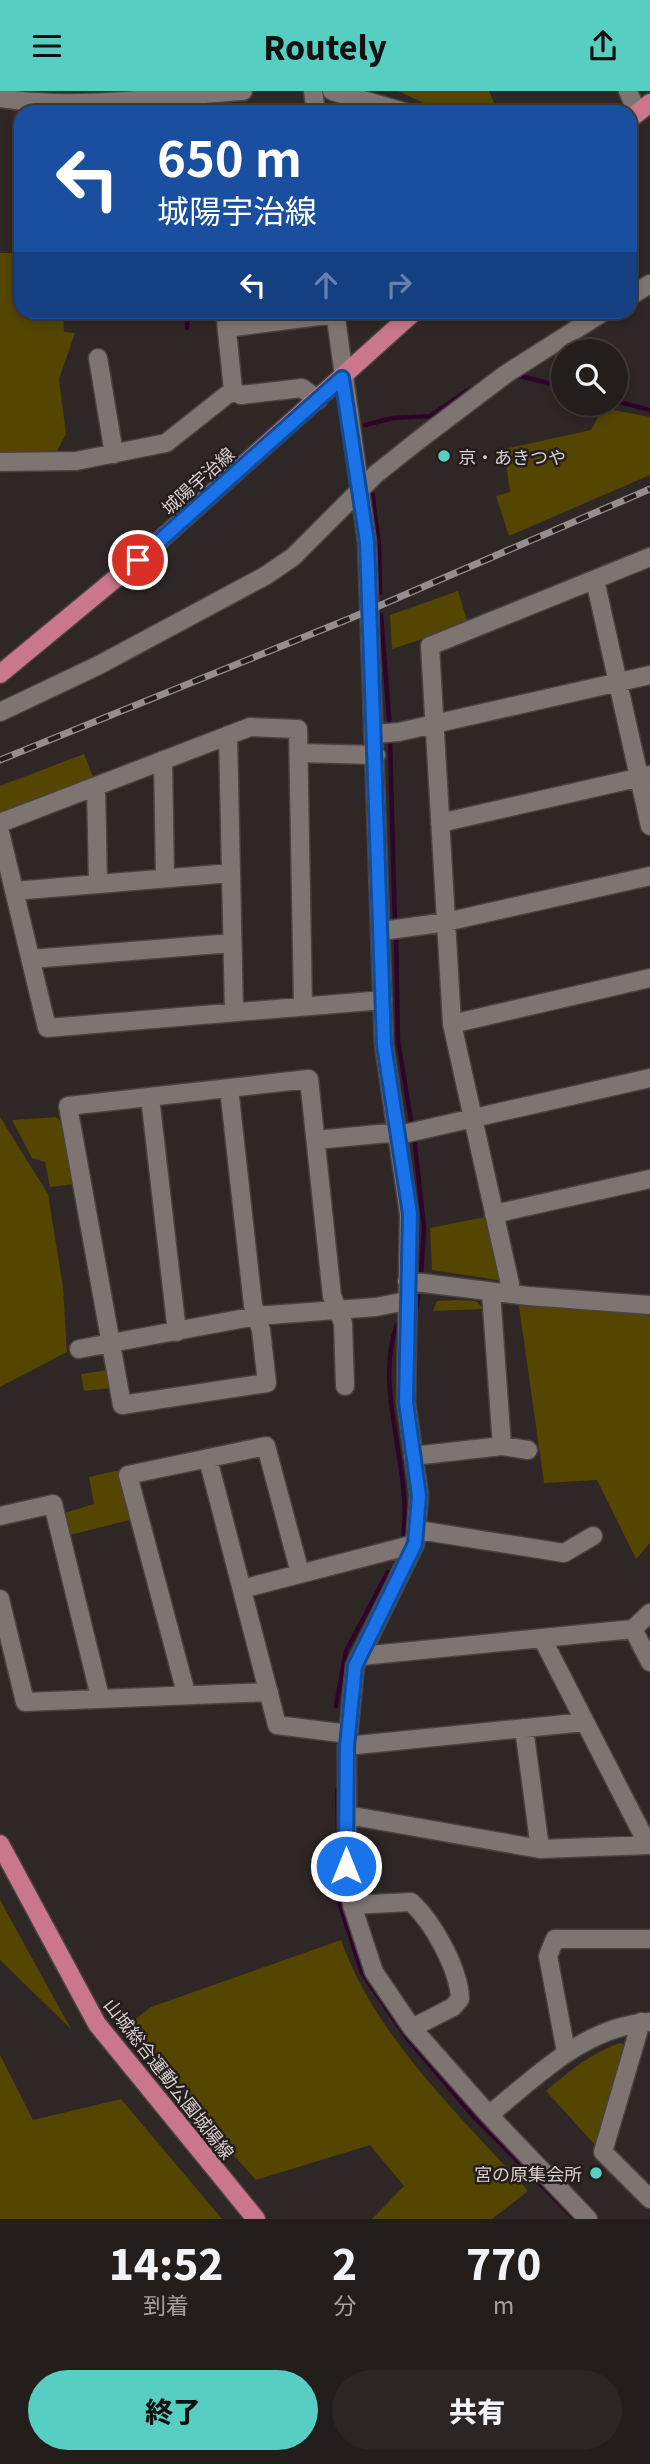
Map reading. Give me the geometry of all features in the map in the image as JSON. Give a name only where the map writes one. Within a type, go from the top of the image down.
[{"type":"main road","name":"城陽宇治線","points":[[0,674],[128,569],[406,319]]},
{"type":"main road","name":"山城総合運動公園城陽線","points":[[0,1845],[97,2024],[256,2219]]},
{"type":"street","points":[[11,97],[243,91]]},
{"type":"street","points":[[332,91],[380,105]]},
{"type":"street","points":[[336,319],[367,542],[387,733],[376,755],[393,930],[383,1000],[384,1045],[406,1133],[416,1282],[405,1301],[406,1402],[419,1496],[417,1537],[355,1666],[348,1740],[346,1866],[352,1905],[374,1972],[412,2028],[489,2115],[588,2219]]},
{"type":"street","points":[[0,712],[99,665],[265,576],[293,557],[376,474],[506,374],[592,319]]},
{"type":"street","points":[[226,320],[233,390]]},
{"type":"street","points":[[98,358],[114,454]]},
{"type":"street","points":[[233,390],[241,395],[302,388],[318,400]]},
{"type":"street","points":[[0,462],[76,461],[166,443],[233,390]]},
{"type":"street","points":[[510,1284],[452,1024],[430,646],[650,557]]},
{"type":"street","points":[[595,580],[618,683],[645,776],[650,826]]},
{"type":"street","points":[[387,733],[650,675]]},
{"type":"street","points":[[0,823],[250,727],[298,729],[303,1007]]},
{"type":"street","points":[[228,735],[233,1012]]},
{"type":"street","points":[[299,753],[376,755]]},
{"type":"street","points":[[163,760],[165,877]]},
{"type":"street","points":[[440,823],[645,776]]},
{"type":"street","points":[[96,786],[98,884]]},
{"type":"street","points":[[0,832],[47,1028],[383,1000]]},
{"type":"street","points":[[14,891],[231,873]]},
{"type":"street","points":[[393,930],[446,922],[650,876]]},
{"type":"street","points":[[31,959],[232,943]]},
{"type":"street","points":[[452,1024],[650,978]]},
{"type":"street","points":[[316,1140],[406,1133],[650,1078]]},
{"type":"street","points":[[229,1088],[256,1316],[267,1383],[122,1405],[113,1343],[68,1106],[309,1079],[332,1296],[343,1323],[345,1387]]},
{"type":"street","points":[[150,1097],[177,1332]]},
{"type":"street","points":[[494,1214],[650,1179]]},
{"type":"street","points":[[416,1282],[491,1292],[650,1305]]},
{"type":"street","points":[[491,1292],[502,1446]]},
{"type":"street","points":[[79,1349],[256,1316],[376,1307],[405,1301]]},
{"type":"street","points":[[186,1693],[128,1475],[267,1446],[300,1573]]},
{"type":"street","points":[[414,1456],[502,1446],[528,1450]]},
{"type":"street","points":[[208,1459],[277,1725],[348,1740],[585,1722]]},
{"type":"street","points":[[0,1516],[53,1504],[100,1697]]},
{"type":"street","points":[[242,1589],[417,1537],[564,1553],[593,1536]]},
{"type":"street","points":[[0,1599],[25,1702],[186,1693],[269,1692]]},
{"type":"street","points":[[361,1656],[633,1629],[650,1613]]},
{"type":"street","points":[[633,1629],[650,1662]]},
{"type":"street","points":[[347,1815],[540,1849],[649,1845],[542,1638]]},
{"type":"street","points":[[524,1728],[540,1849]]},
{"type":"street","points":[[352,1905],[411,1902],[428,1917],[460,1985],[460,1999],[453,2007],[412,2028]]},
{"type":"street","points":[[566,2052],[548,1956],[555,1939],[650,1939]]},
{"type":"street","points":[[489,2115],[566,2052],[614,2027],[645,2022],[603,2152],[650,2199]]},
{"type":"shaded area","points":[[398,91],[489,91],[495,105],[428,105]]},
{"type":"shaded area","points":[[0,253],[14,253],[14,319],[63,319],[64,332],[75,333],[59,379],[66,434],[56,453],[0,454]]},
{"type":"shaded area","points":[[628,413],[650,417],[650,475],[509,536],[496,496],[510,492],[504,449],[591,430],[599,416],[628,416]]},
{"type":"shaded area","points":[[458,591],[468,624],[392,649],[390,615]]},
{"type":"shaded area","points":[[84,754],[93,777],[0,814],[0,786]]},
{"type":"shaded area","points":[[0,1117],[48,1194],[63,1287],[67,1352],[0,1387]]},
{"type":"shaded area","points":[[56,1117],[64,1124],[75,1184],[50,1187],[45,1162],[32,1158],[12,1120]]},
{"type":"shaded area","points":[[490,1216],[504,1281],[432,1270],[430,1228]]},
{"type":"shaded area","points":[[437,1301],[476,1301],[484,1309],[433,1311]]},
{"type":"shaded area","points":[[519,1306],[650,1311],[650,1543],[636,1559],[597,1480],[544,1483]]},
{"type":"shaded area","points":[[108,1370],[111,1388],[84,1391],[81,1374]]},
{"type":"shaded area","points":[[120,1470],[133,1519],[66,1536],[61,1514],[94,1504],[89,1477]]},
{"type":"shaded area","points":[[0,1900],[71,2029],[0,1960]]},
{"type":"shaded area","points":[[341,1940],[356,1976],[397,2042],[448,2104],[528,2191],[492,2219],[372,2219],[404,2186],[370,2145],[256,2180],[205,2123],[129,2024],[151,2007]]},
{"type":"shaded area","points":[[620,2043],[626,2046],[595,2145],[546,2091],[590,2057]]},
{"type":"shaded area","points":[[0,2055],[33,2120],[121,2099],[222,2219],[0,2219]]},
{"type":"waterway","points":[[187,319],[187,328]]},
{"type":"waterway","points":[[514,378],[520,376],[551,384]]},
{"type":"waterway","points":[[365,425],[393,418],[430,416],[468,390],[475,389]]},
{"type":"waterway","points":[[628,404],[650,410]]},
{"type":"waterway","points":[[372,490],[379,546],[380,593]]},
{"type":"waterway","points":[[381,615],[390,730]]},
{"type":"waterway","points":[[390,738],[395,925]]},
{"type":"waterway","points":[[396,934],[398,1040],[412,1127]]},
{"type":"waterway","points":[[414,1136],[424,1228],[421,1277]]},
{"type":"waterway","points":[[417,1306],[419,1286]]},
{"type":"waterway","points":[[397,1325],[391,1349],[389,1375],[403,1484],[403,1537]]},
{"type":"waterway","points":[[336,1706],[346,1651],[388,1572]]},
{"type":"waterway","points":[[337,1790],[340,1905],[362,1973],[407,2038],[474,2117],[575,2219]]},
{"type":"railway","points":[[0,760],[351,618],[650,489]]},
{"type":"place","name":"京・あきつや","points":[[444,456]]},
{"type":"place","name":"宮の原集会所","points":[[596,2173]]},
{"type":"route","points":[[138,560],[342,378],[365,512],[367,610],[376,755],[384,1045],[410,1214],[405,1301],[406,1402],[419,1496],[415,1544],[355,1666],[347,1746],[346,1866]]}]
